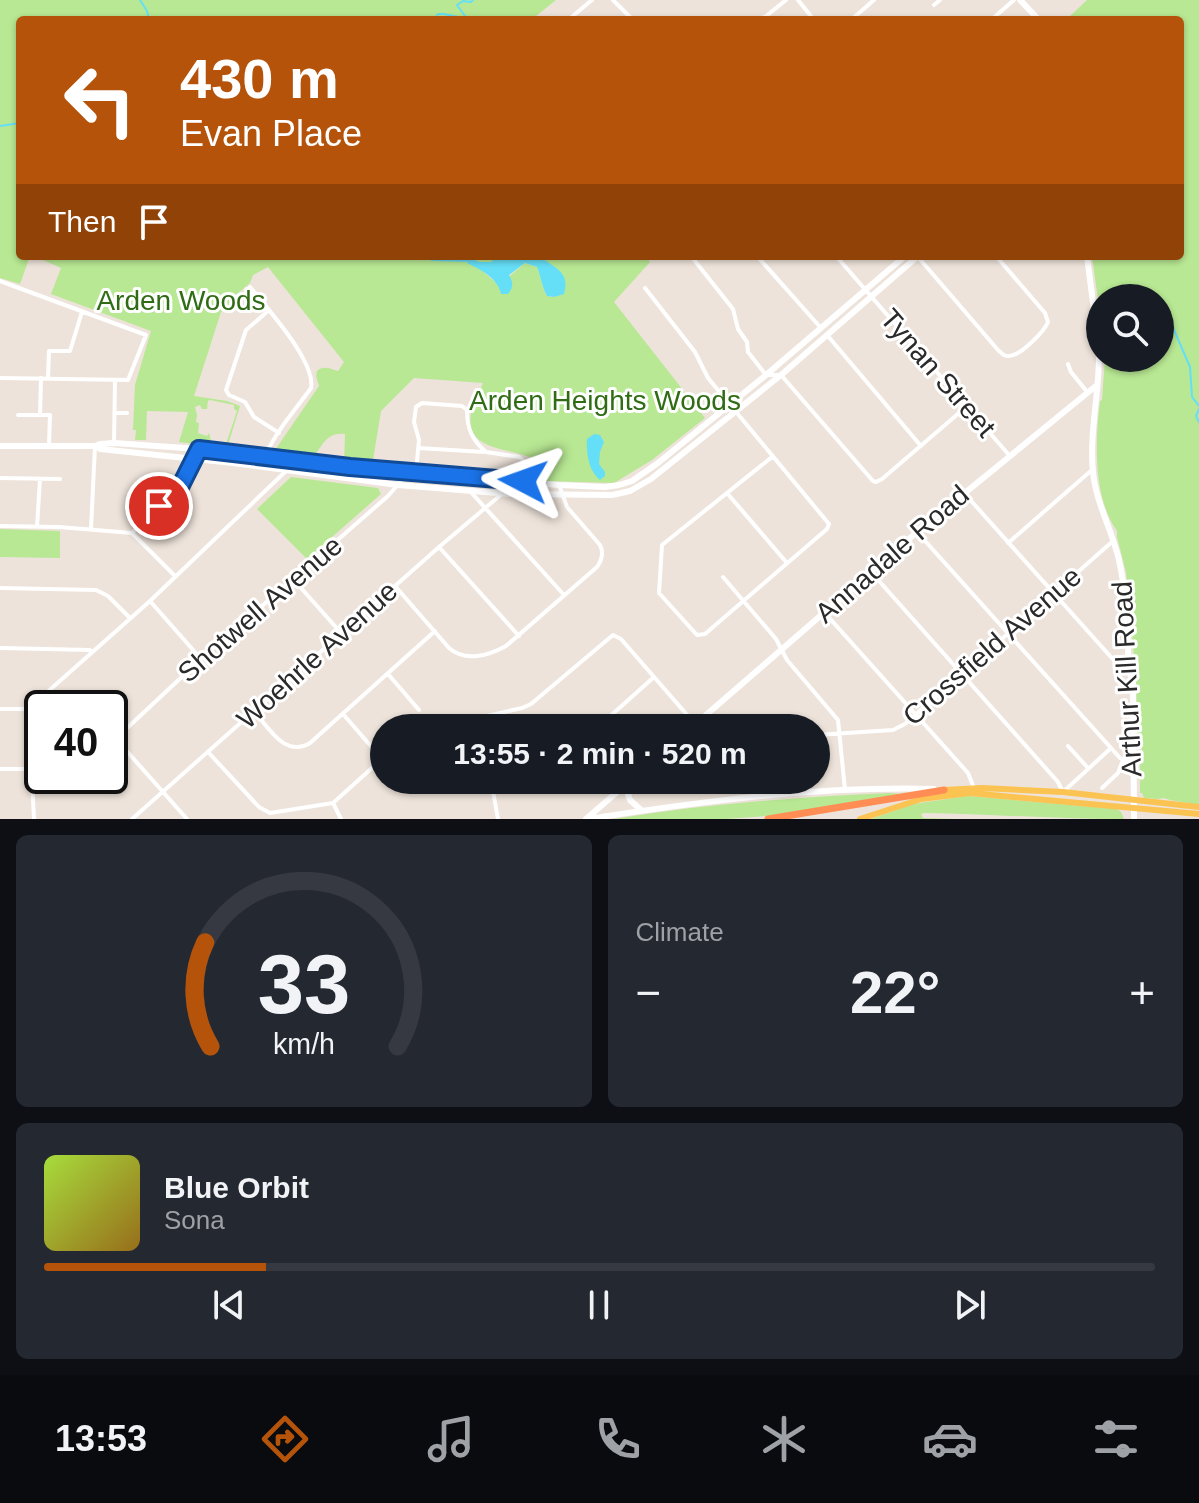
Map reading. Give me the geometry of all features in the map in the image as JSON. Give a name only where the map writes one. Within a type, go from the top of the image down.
[{"type":"highway","points":[[768,819],[944,790]]},
{"type":"main road","points":[[944,790],[974,788],[1063,792],[1199,807]]},
{"type":"main road","points":[[862,819],[921,799],[963,793],[1199,814]]},
{"type":"street","points":[[573,16],[592,0]]},
{"type":"street","points":[[613,0],[629,16]]},
{"type":"street","points":[[766,16],[786,0]]},
{"type":"street","points":[[798,0],[811,16]]},
{"type":"street","points":[[856,16],[874,0]]},
{"type":"street","points":[[934,5],[940,0]]},
{"type":"street","points":[[996,16],[1014,0]]},
{"type":"street","points":[[1020,0],[1035,16]]},
{"type":"street","points":[[694,260],[733,309],[748,352],[766,375]]},
{"type":"street","points":[[761,260],[921,446]]},
{"type":"street","name":"Tynan Street","points":[[840,260],[1009,455]]},
{"type":"street","points":[[95,446],[398,485],[563,495],[612,495],[630,491],[651,479],[781,375],[827,335],[901,260]]},
{"type":"street","points":[[0,446],[95,446],[114,443],[605,487],[632,481],[658,463],[821,328],[912,260]]},
{"type":"street","points":[[920,260],[998,350],[1004,355],[1017,354],[1044,330],[1048,322],[1045,313],[999,260]]},
{"type":"street","name":"Arthur Kill Road","points":[[1088,260],[1099,350],[1093,420],[1093,469],[1099,504],[1119,558],[1122,578],[1129,670],[1133,683],[1134,819]]},
{"type":"street","points":[[0,281],[146,335],[128,380],[0,378]]},
{"type":"street","points":[[250,287],[301,354],[313,383],[264,457],[262,467]]},
{"type":"street","points":[[645,288],[695,352],[708,378],[729,405],[829,524],[827,529],[700,636],[659,593],[662,545],[772,457]]},
{"type":"street","points":[[268,311],[246,330],[226,390],[229,395],[244,401],[254,417],[279,433]]},
{"type":"street","points":[[48,378],[49,351],[70,351],[82,312]]},
{"type":"street","points":[[1068,364],[1088,393]]},
{"type":"street","points":[[766,375],[781,375],[873,481],[882,479],[966,407]]},
{"type":"street","points":[[40,415],[41,378]]},
{"type":"street","points":[[114,443],[115,380]]},
{"type":"street","name":"Annadale Road","points":[[707,714],[917,532],[1097,385]]},
{"type":"street","points":[[412,472],[419,440],[414,422],[415,409],[422,403],[464,407],[469,432],[486,452]]},
{"type":"street","points":[[115,413],[127,413]]},
{"type":"street","points":[[18,415],[50,415],[49,445]]},
{"type":"street","points":[[91,529],[95,446]]},
{"type":"street","points":[[418,448],[486,452],[522,458],[523,481]]},
{"type":"street","points":[[132,533],[181,485],[199,449]]},
{"type":"street","points":[[1008,543],[1093,469]]},
{"type":"street","points":[[49,690],[150,601],[286,471]]},
{"type":"street","name":"Shotwell Avenue","points":[[128,728],[412,472]]},
{"type":"street","points":[[0,478],[60,479]]},
{"type":"street","points":[[37,527],[40,479]]},
{"type":"street","points":[[395,586],[454,652],[474,656],[497,651],[519,636],[602,560],[603,553],[598,543],[567,507],[559,485]]},
{"type":"street","points":[[469,490],[564,595]]},
{"type":"street","name":"Woehrle Avenue","points":[[132,819],[503,493]]},
{"type":"street","points":[[727,493],[787,563]]},
{"type":"street","points":[[964,493],[1119,666],[1129,670]]},
{"type":"street","points":[[0,526],[132,533],[175,577]]},
{"type":"street","points":[[917,532],[1111,748],[1123,760],[1134,762]]},
{"type":"street","name":"Crossfield Avenue","points":[[830,734],[899,728],[1113,541]]},
{"type":"street","points":[[439,547],[519,636]]},
{"type":"street","points":[[871,572],[1058,782],[1063,792],[1111,748]]},
{"type":"street","points":[[723,577],[776,639],[787,660],[837,717],[845,790]]},
{"type":"street","points":[[293,579],[342,634]]},
{"type":"street","points":[[0,588],[96,590],[108,596],[130,618]]},
{"type":"street","points":[[150,601],[201,659]]},
{"type":"street","points":[[824,612],[968,773],[974,788]]},
{"type":"street","points":[[254,711],[287,747],[298,748],[310,743],[435,631]]},
{"type":"street","points":[[497,714],[531,704],[613,635],[621,639],[683,714]]},
{"type":"street","points":[[0,648],[92,651]]},
{"type":"street","points":[[388,674],[419,710]]},
{"type":"street","points":[[613,714],[654,677]]},
{"type":"street","points":[[0,709],[24,708]]},
{"type":"street","points":[[343,714],[370,745]]},
{"type":"street","points":[[1068,746],[1088,768]]},
{"type":"street","points":[[208,752],[266,812],[333,803],[370,771]]},
{"type":"street","points":[[128,753],[187,819]]},
{"type":"street","points":[[1102,788],[1118,773],[1123,760]]},
{"type":"street","points":[[0,769],[24,769]]},
{"type":"street","points":[[587,819],[730,799],[845,790],[944,790]]},
{"type":"street","points":[[33,794],[34,819]]},
{"type":"street","points":[[494,794],[498,819]]},
{"type":"street","points":[[587,819],[615,794]]},
{"type":"street","points":[[629,794],[630,800],[641,810]]},
{"type":"street","points":[[333,803],[341,819]]},
{"type":"green space","name":"Arden Woods","points":[[0,0],[556,0],[536,16],[16,16],[16,260],[29,260],[20,284],[0,278]]},
{"type":"green space","points":[[1087,0],[1199,0],[1199,805],[1164,798],[1144,798],[1140,793],[1142,750],[1137,732],[1136,677],[1126,572],[1117,531],[1104,502],[1098,469],[1097,434],[1104,372],[1174,372],[1174,284],[1096,284],[1093,260],[1184,260],[1184,16],[1070,16]]},
{"type":"green space","name":"Arden Heights Woods","points":[[43,260],[469,260],[499,285],[525,263],[537,267],[547,296],[554,297],[564,293],[531,260],[648,260],[650,262],[614,302],[705,418],[652,460],[614,483],[546,481],[547,463],[492,447],[476,437],[470,419],[483,383],[414,378],[381,411],[372,466],[344,466],[345,434],[329,438],[312,460],[273,453],[319,386],[317,371],[324,368],[338,371],[344,362],[268,267],[253,275],[250,283],[221,312],[194,396],[240,406],[227,448],[237,411],[234,405],[210,400],[207,409],[202,409],[200,405],[195,407],[198,433],[207,436],[209,433],[211,441],[220,447],[179,442],[188,412],[147,411],[146,440],[135,440],[135,385],[151,331],[51,294],[61,268]]},
{"type":"green space","points":[[276,462],[395,474],[397,477],[276,465]]},
{"type":"green space","points":[[291,477],[378,488],[381,494],[307,559],[257,509]]},
{"type":"green space","points":[[0,529],[60,531],[60,558],[0,557]]},
{"type":"green space","points":[[902,794],[780,815],[725,819],[614,819],[752,802]]},
{"type":"green space","points":[[968,796],[1117,809],[1124,819],[924,813],[921,814],[923,818],[955,819],[871,819],[913,804]]},
{"type":"water","points":[[469,260],[545,260],[564,276],[564,294],[547,296],[537,267],[525,263],[509,275],[512,284],[508,294],[501,294],[493,279],[467,263]]},
{"type":"water","points":[[594,434],[600,435],[604,442],[599,464],[605,476],[600,480],[593,472],[588,456],[587,439]]},
{"type":"waterway","points":[[140,0],[148,16]]},
{"type":"waterway","points":[[465,16],[457,5],[473,0]]},
{"type":"waterway","points":[[437,16],[454,16]]},
{"type":"waterway","points":[[0,126],[16,124]]},
{"type":"waterway","points":[[433,260],[468,261]]},
{"type":"waterway","points":[[1174,330],[1190,367],[1192,397],[1199,406]]},
{"type":"waterway","points":[[1199,409],[1196,416],[1199,422]]},
{"type":"route","points":[[159,506],[181,485],[199,449],[408,473],[523,481]]}]
